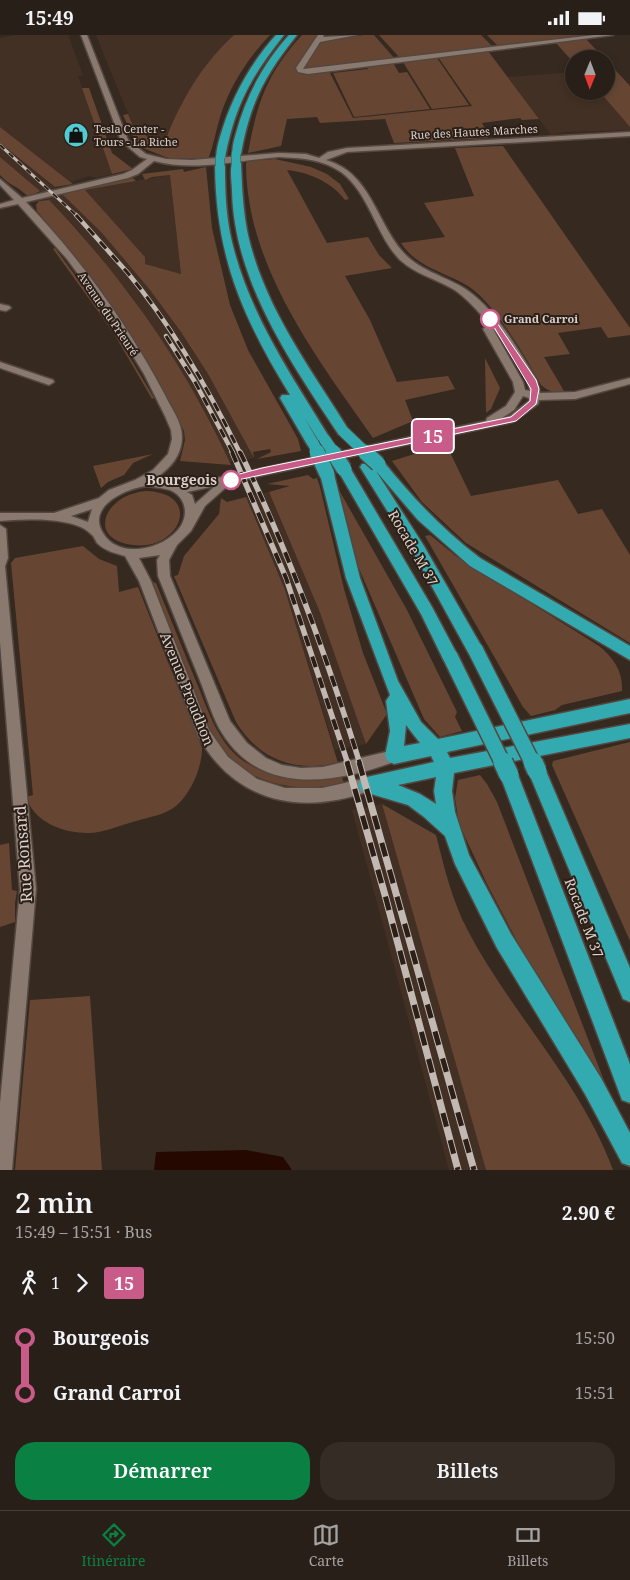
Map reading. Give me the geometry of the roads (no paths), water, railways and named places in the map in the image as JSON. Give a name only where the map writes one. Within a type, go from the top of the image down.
[{"type":"highway","points":[[280,35],[247,79],[231,112],[220,162],[220,204],[225,239],[254,322],[268,349],[273,376],[319,442],[353,579],[391,682],[415,727],[434,747],[446,767],[444,799],[451,832],[473,885],[532,990],[593,1086],[630,1155]]},
{"type":"highway","name":"Rocade M 37","points":[[293,35],[271,63],[245,113],[236,159],[238,218],[254,273],[288,343],[344,432],[372,465],[476,649],[537,771],[630,991]]},
{"type":"highway","name":"Rocade M 37","points":[[319,442],[344,469],[423,603],[509,775],[630,1092]]},
{"type":"highway","points":[[372,465],[426,522],[456,548],[630,654]]},
{"type":"highway","points":[[610,643],[623,655],[630,668]]},
{"type":"highway","points":[[391,682],[398,720],[398,742],[394,756],[630,706]]},
{"type":"highway","points":[[367,785],[446,767],[630,731]]},
{"type":"highway","points":[[367,785],[407,796],[425,804],[451,832]]},
{"type":"street","points":[[84,35],[125,141],[130,147],[153,159],[189,163],[274,154],[320,160],[345,171],[357,181],[394,247],[403,258],[423,272],[461,290],[490,319],[532,380],[536,397],[529,407],[513,419],[262,471],[231,480],[175,489]]},
{"type":"street","points":[[354,35],[319,37],[298,68],[300,71],[308,72],[610,35]]},
{"type":"street","name":"Rue des Hautes Marches","points":[[320,160],[334,153],[347,150],[630,134]]},
{"type":"street","points":[[3,206],[21,203],[81,185],[133,173],[153,159]]},
{"type":"street","name":"Avenue du Prieuré","points":[[0,181],[85,279],[118,325],[149,375],[177,434],[175,447],[167,465]]},
{"type":"street","points":[[480,309],[483,319],[518,382],[520,392],[510,408],[480,425]]},
{"type":"street","points":[[0,365],[49,383]]},
{"type":"street","points":[[520,392],[536,397],[561,399],[630,381]]},
{"type":"street","points":[[54,516],[103,501],[118,490],[149,478],[167,465],[175,489]]},
{"type":"street","points":[[103,501],[95,515],[96,531],[101,540],[110,547],[130,553],[156,551],[172,544],[185,533],[201,503],[231,480]]},
{"type":"street","points":[[136,484],[153,482],[175,489],[189,500],[192,518]]},
{"type":"street","points":[[0,517],[54,516],[81,523],[96,531]]},
{"type":"street","name":"Rue Ronsard","points":[[0,529],[2,558],[0,566],[28,889],[26,930],[3,1170]]},
{"type":"street","name":"Avenue Proudhon","points":[[172,544],[163,560],[164,576],[225,725],[251,756],[273,768],[312,776],[335,772],[394,756]]},
{"type":"street","name":"Avenue Proudhon","points":[[130,553],[145,581],[203,732],[210,747],[222,763],[261,788],[291,795],[322,795],[367,785]]},
{"type":"railway","points":[[0,145],[76,215]]},
{"type":"railway","points":[[76,215],[127,272],[159,314],[189,359],[240,453]]},
{"type":"railway","points":[[166,336],[195,382],[233,453]]},
{"type":"railway","points":[[232,452],[286,578],[348,764]]},
{"type":"railway","points":[[240,452],[291,566],[334,684],[360,764]]},
{"type":"railway","points":[[347,762],[385,895],[458,1170]]},
{"type":"railway","points":[[359,762],[474,1170]]},
{"type":"place","name":"Tesla Center - Tours - La Riche","points":[[76,135]]},
{"type":"place","name":"Grand Carroi","points":[[490,319]]},
{"type":"place","name":"Bourgeois","points":[[231,480]]}]
